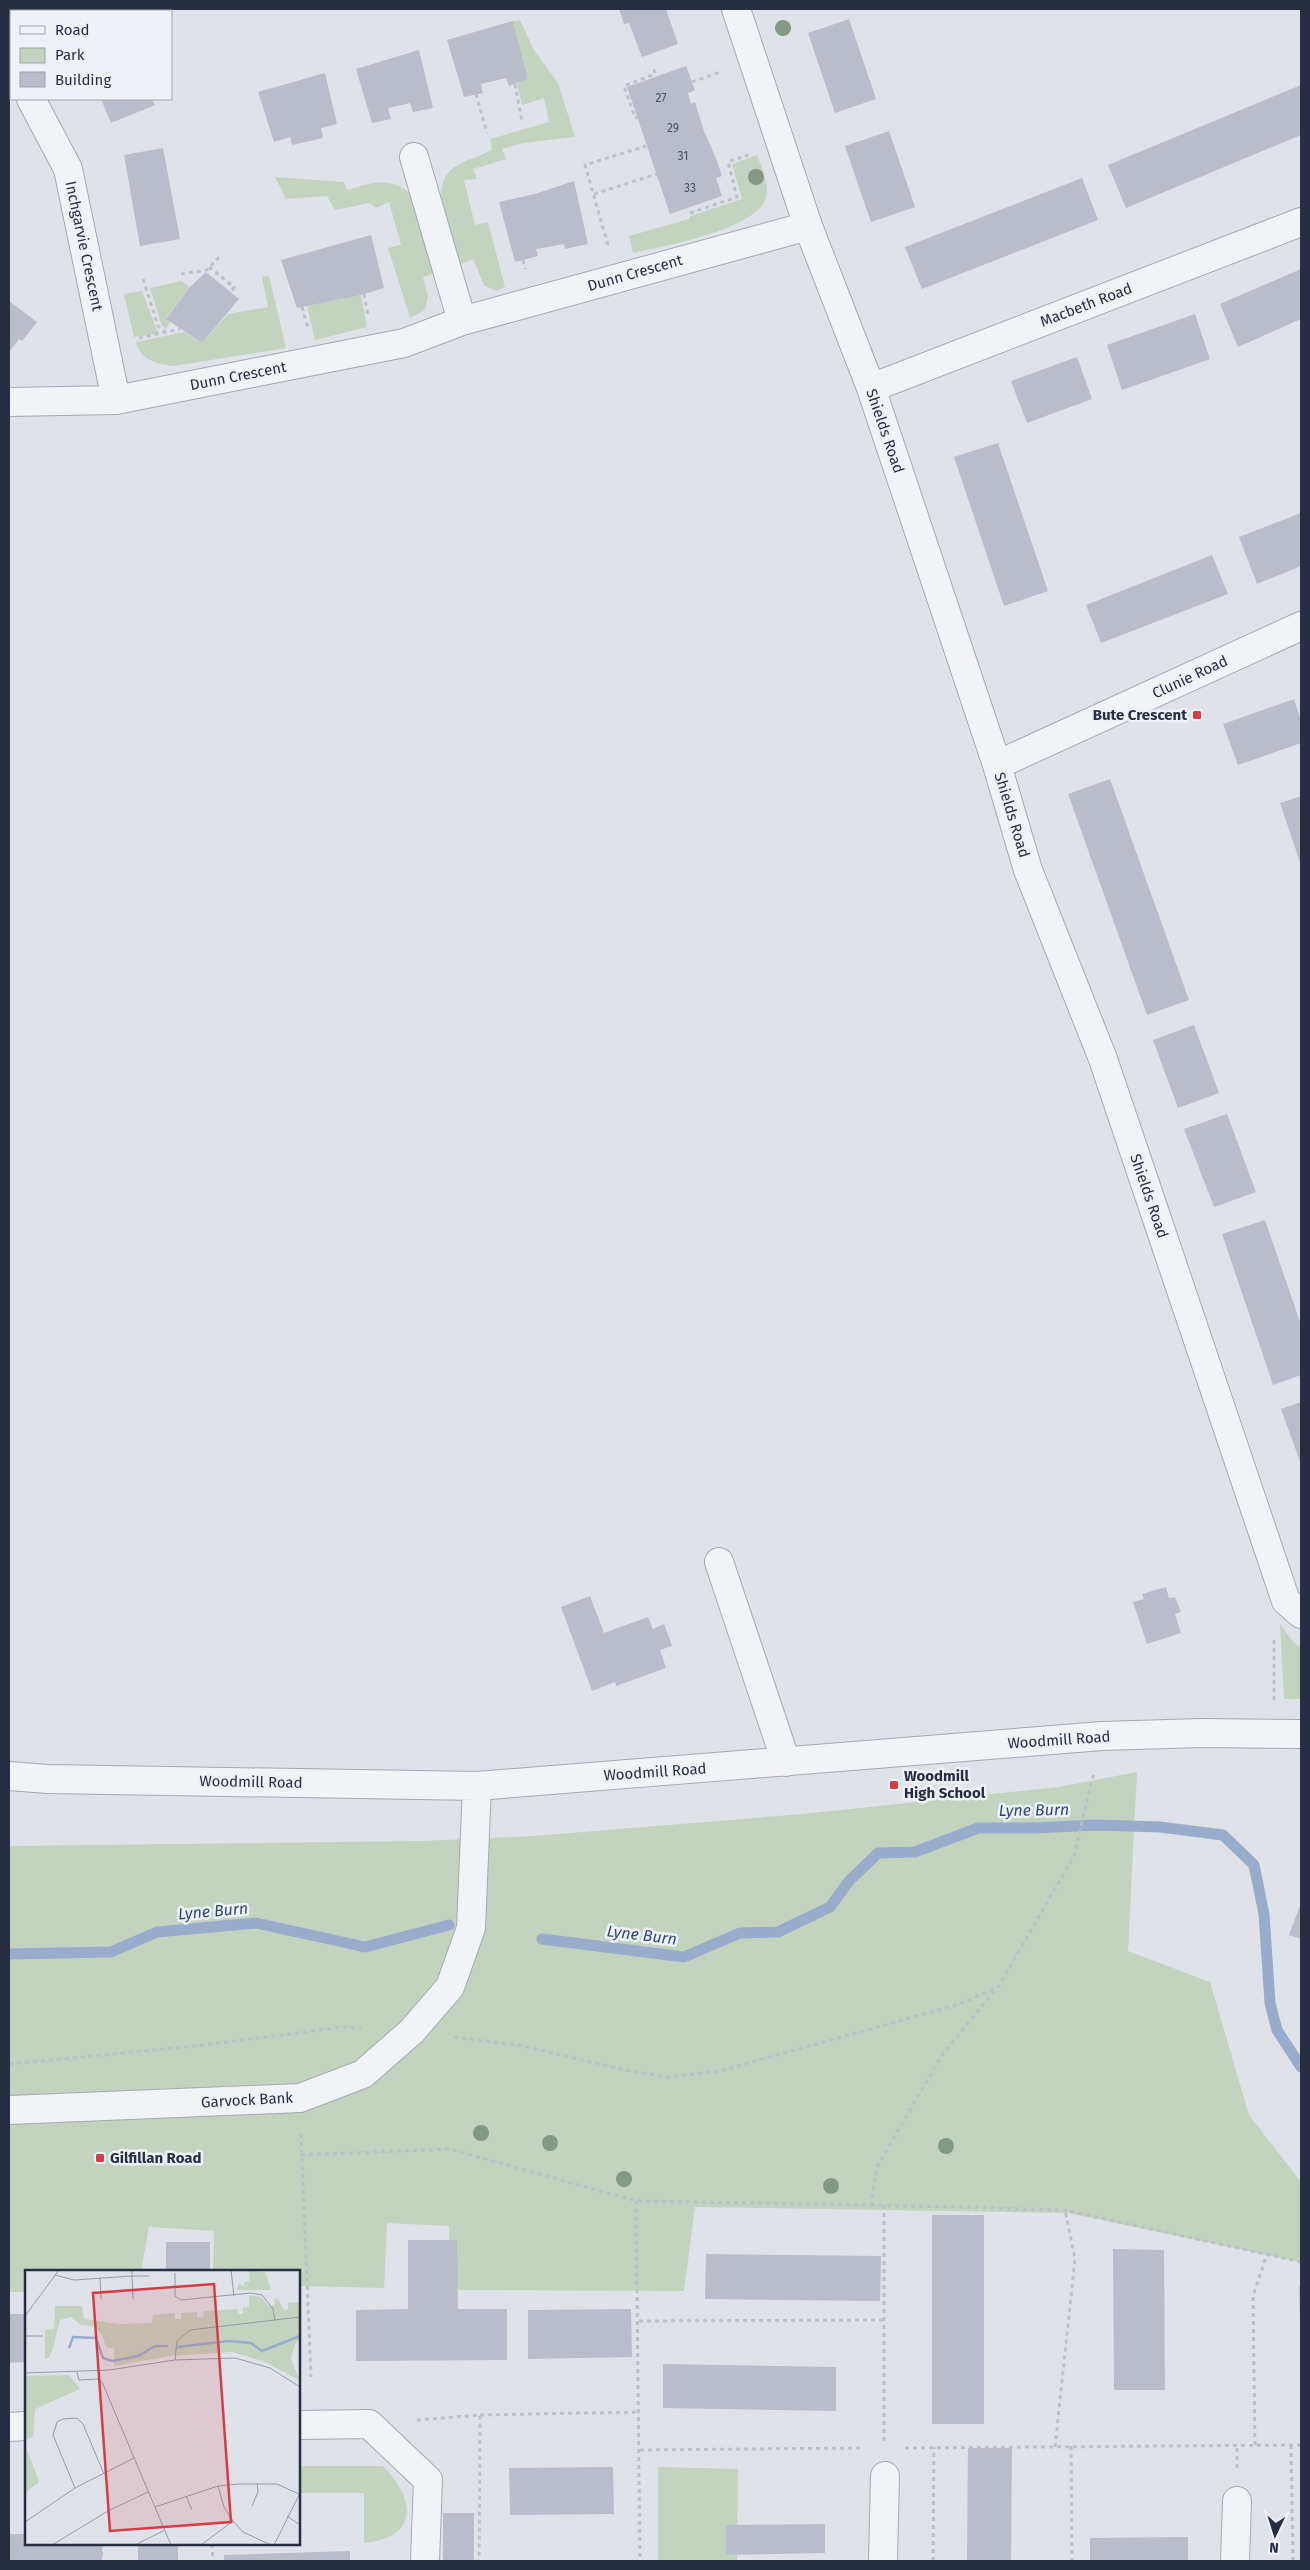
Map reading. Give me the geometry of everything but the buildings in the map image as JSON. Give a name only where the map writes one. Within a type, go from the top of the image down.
[{"type":"street","name":"Shields Road","points":[[736,9],[808,226],[871,388],[997,765],[1028,870],[1103,1059],[1294,1608]]},
{"type":"street","name":"Inchgarvie Crescent","points":[[32,100],[68,170],[116,400]]},
{"type":"street","points":[[414,157],[462,321]]},
{"type":"street","name":"Macbeth Road","points":[[871,388],[1301,222]]},
{"type":"street","name":"Dunn Crescent","points":[[9,402],[116,400],[404,343],[462,321],[808,226]]},
{"type":"street","name":"Clunie Road","points":[[997,765],[1301,626]]},
{"type":"street","points":[[719,1562],[786,1762]]},
{"type":"street","name":"Woodmill Road","points":[[9,1776],[48,1779],[477,1786],[1102,1736],[1201,1733],[1301,1734]]},
{"type":"street","name":"Garvock Bank","points":[[9,2110],[300,2098],[363,2074],[412,2031],[450,1987],[471,1928],[477,1786]]},
{"type":"street","points":[[300,2425],[368,2424],[428,2480],[425,2561]]},
{"type":"street","points":[[9,2426],[25,2426]]},
{"type":"street","points":[[883,2561],[885,2476]]},
{"type":"street","points":[[1235,2561],[1237,2501]]},
{"type":"path","points":[[639,117],[635,118],[624,86],[655,74],[654,69]]},
{"type":"path","points":[[692,82],[728,69]]},
{"type":"path","points":[[515,84],[522,122]]},
{"type":"path","points":[[476,94],[487,133]]},
{"type":"path","points":[[617,277],[585,165],[646,146]]},
{"type":"path","points":[[690,213],[737,197],[728,162],[754,152]]},
{"type":"path","points":[[594,194],[657,174]]},
{"type":"path","points":[[181,274],[207,270],[219,258]]},
{"type":"path","points":[[210,267],[234,287],[231,293]]},
{"type":"path","points":[[144,279],[158,326],[165,332]]},
{"type":"path","points":[[136,339],[180,329]]},
{"type":"path","points":[[1274,1706],[1274,1621],[1294,1608]]},
{"type":"path","points":[[872,2205],[877,2167],[942,2055],[998,1987],[1074,1856],[1086,1808]]},
{"type":"path","points":[[9,2064],[196,2046],[343,2027],[412,2031],[518,2045],[626,2070],[669,2077],[720,2071],[960,2004],[998,1987]]},
{"type":"path","points":[[300,2098],[311,2377]]},
{"type":"path","points":[[301,2155],[450,2149],[636,2201],[1065,2210],[1301,2262]]},
{"type":"path","points":[[636,2201],[639,2321],[640,2561]]},
{"type":"path","points":[[884,2205],[885,2476]]},
{"type":"path","points":[[1055,2447],[1075,2259],[1065,2210]]},
{"type":"path","points":[[1254,2445],[1253,2296],[1267,2254]]},
{"type":"path","points":[[639,2321],[883,2320]]},
{"type":"path","points":[[480,2415],[639,2412]]},
{"type":"path","points":[[1291,2444],[1293,2561]]},
{"type":"path","points":[[640,2450],[1291,2444],[1301,2446]]},
{"type":"path","points":[[1071,2446],[1072,2561]]},
{"type":"path","points":[[933,2561],[934,2447]]},
{"type":"path","points":[[101,2545],[102,2561]]},
{"type":"path","points":[[212,2545],[212,2561]]},
{"type":"green space","points":[[520,20],[534,50],[558,83],[575,137],[523,143],[502,149],[506,159],[473,169],[477,179],[464,180],[475,225],[488,222],[505,287],[496,291],[484,285],[473,259],[460,264],[441,196],[442,185],[451,170],[465,161],[492,150],[490,139],[549,122],[544,98],[522,105],[517,83],[528,79],[513,21]]},
{"type":"green space","points":[[757,155],[765,178],[767,192],[762,205],[750,216],[732,226],[710,234],[633,253],[629,236],[689,219],[690,216],[742,199],[732,164]]},
{"type":"green space","points":[[275,177],[344,182],[347,190],[381,182],[396,185],[412,195],[435,273],[423,277],[428,297],[425,310],[410,318],[388,248],[401,245],[389,202],[376,208],[370,203],[335,210],[327,196],[286,199]]},
{"type":"green space","points":[[269,276],[286,348],[174,366],[150,360],[138,348],[136,342],[184,332],[202,343],[228,314],[268,307],[262,277]]},
{"type":"green space","points":[[181,281],[190,287],[166,318],[170,322],[166,329],[161,324],[150,288]]},
{"type":"green space","points":[[142,291],[157,330],[160,333],[134,337],[124,294]]},
{"type":"green space","points":[[361,295],[367,327],[315,340],[307,306]]},
{"type":"green space","points":[[1280,1624],[1294,1643],[1301,1647],[1301,1699],[1284,1699]]},
{"type":"green space","points":[[1137,1772],[1128,1951],[1210,1982],[1249,2115],[1301,2182],[1301,2262],[1068,2213],[695,2207],[684,2291],[450,2290],[449,2226],[387,2223],[384,2288],[300,2286],[300,2270],[213,2270],[214,2231],[149,2227],[141,2270],[25,2270],[25,2292],[9,2292],[9,1846],[422,1841],[533,1836],[803,1814],[1059,1787]]},
{"type":"green space","points":[[300,2466],[383,2466],[402,2491],[406,2504],[406,2515],[403,2525],[395,2534],[382,2540],[364,2543],[364,2493],[300,2493]]},
{"type":"green space","points":[[658,2467],[738,2469],[737,2561],[658,2561]]},
{"type":"waterway","name":"Lyne Burn","points":[[542,1939],[684,1957],[740,1933],[778,1932],[830,1907],[849,1881],[878,1853],[915,1852],[978,1828],[1095,1825],[1160,1827],[1223,1835],[1254,1865],[1264,1914],[1270,2003],[1277,2030],[1301,2067]]},
{"type":"waterway","name":"Lyne Burn","points":[[9,1954],[111,1952],[157,1932],[256,1923],[365,1947],[449,1925]]},
{"type":"place","name":"Bute Crescent","points":[[1197,715]]},
{"type":"place","name":"Woodmill High School","points":[[894,1785]]},
{"type":"place","name":"Gilfillan Road","points":[[100,2158]]}]
